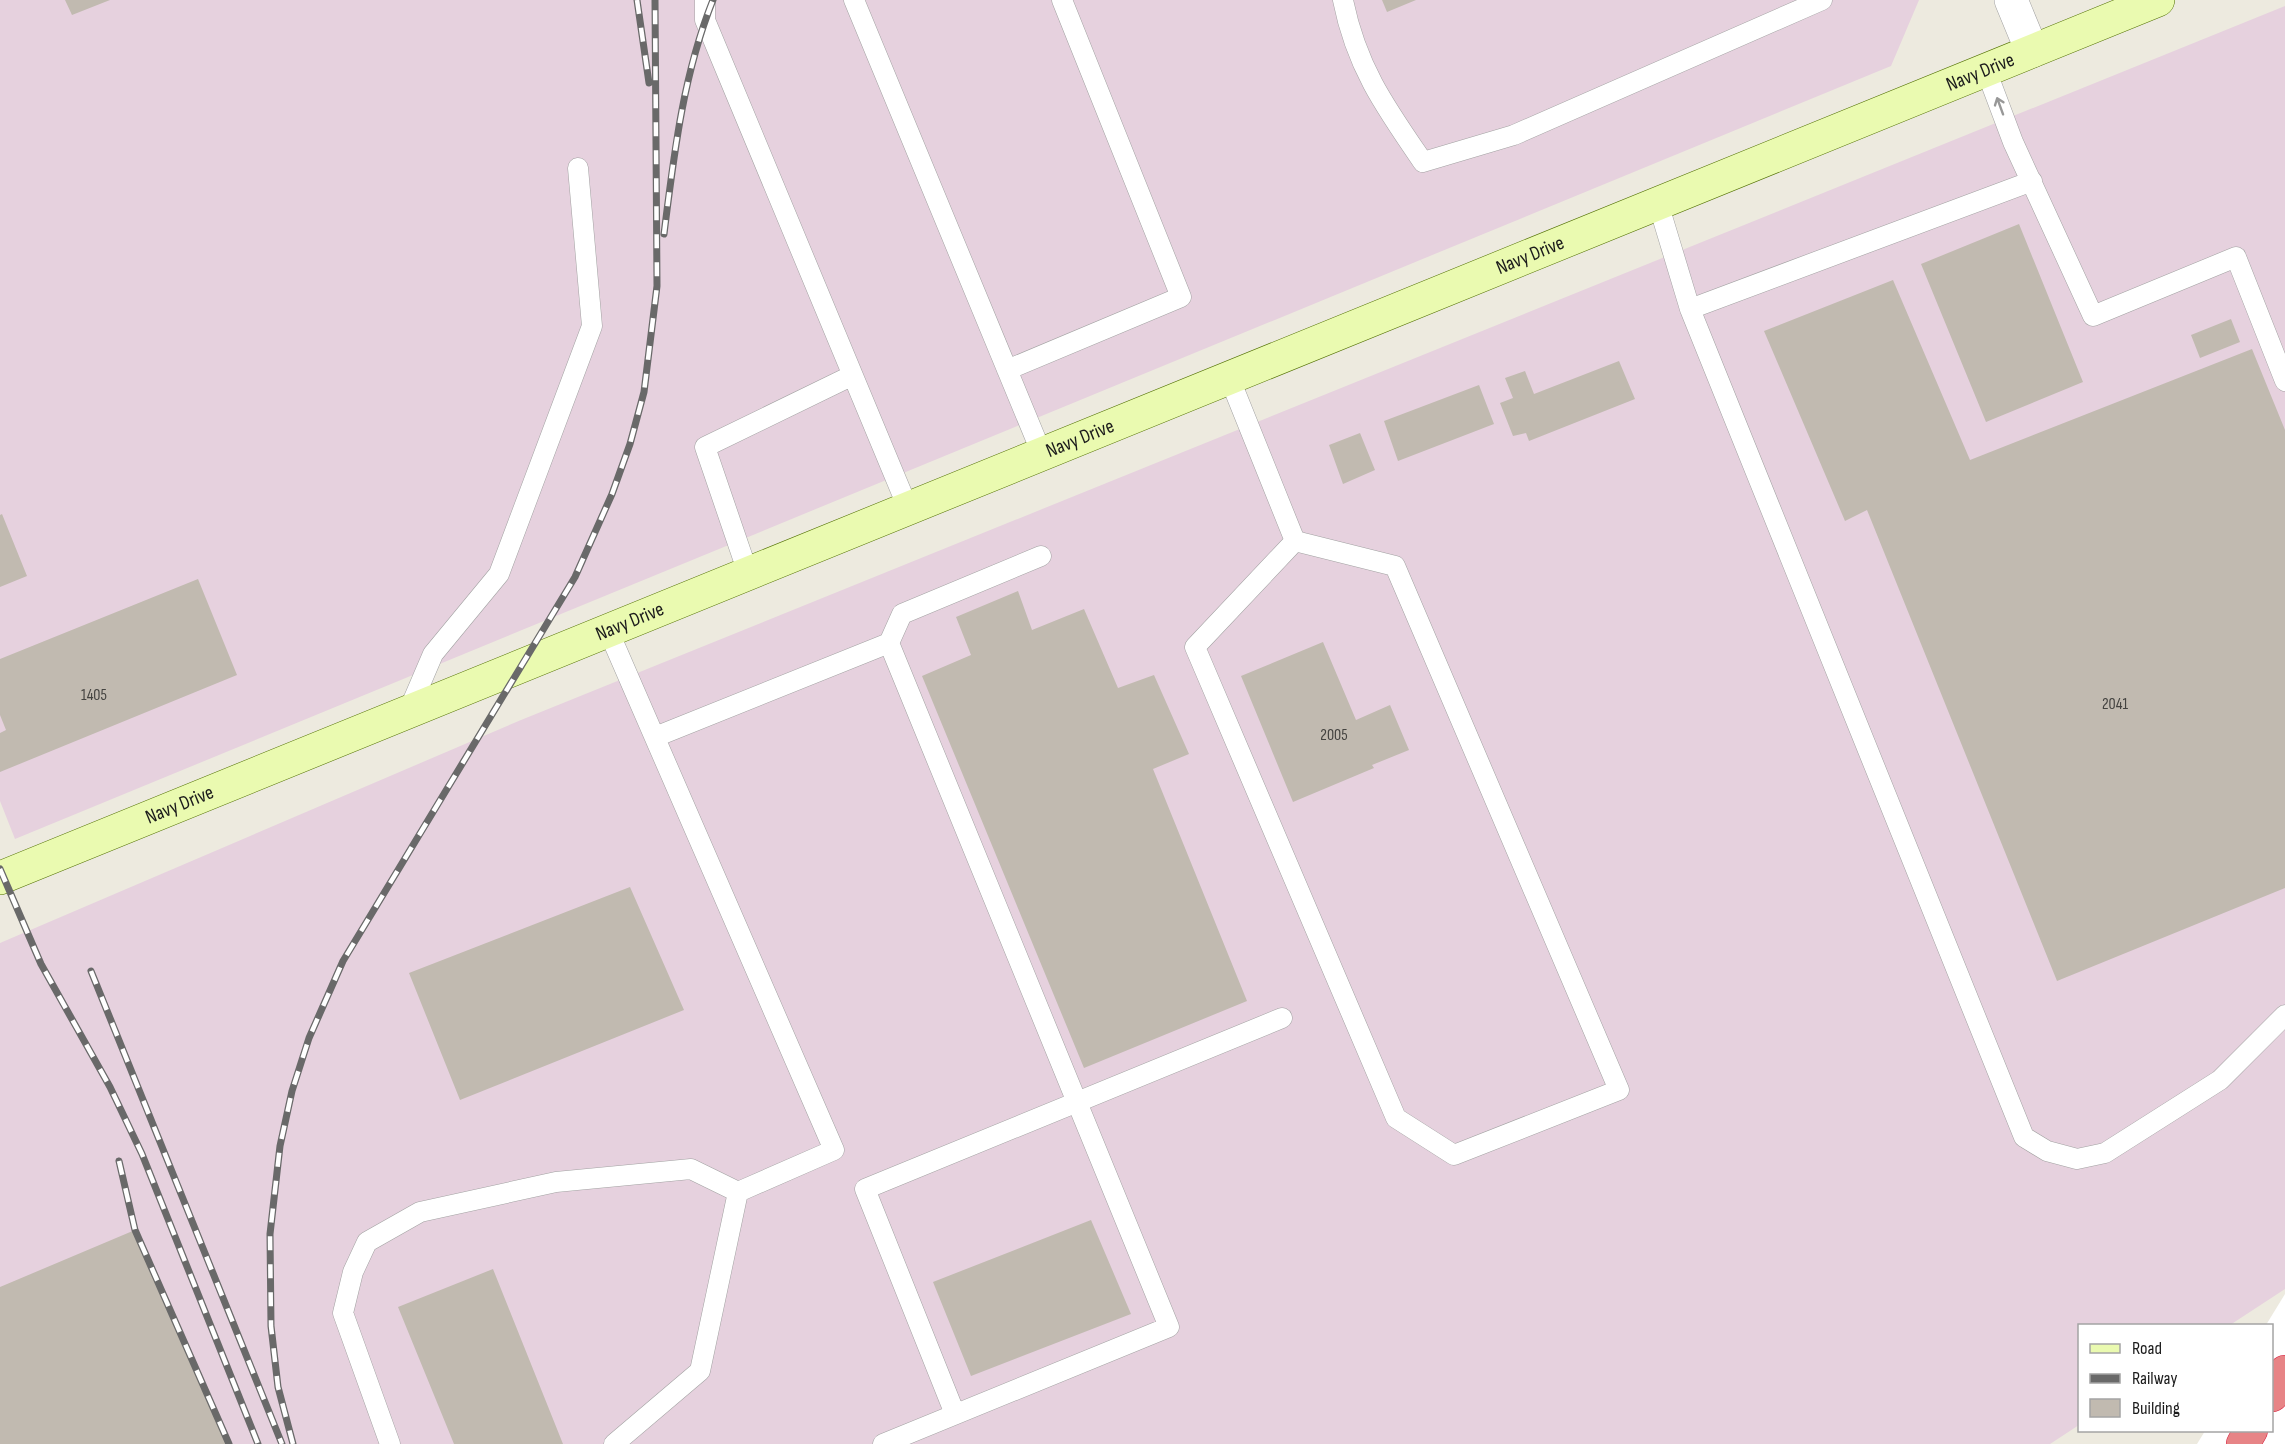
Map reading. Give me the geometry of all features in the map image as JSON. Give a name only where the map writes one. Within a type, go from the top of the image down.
[{"type":"highway","points":[[2273,1392],[2285,1372]]},
{"type":"street","points":[[2011,0],[2032,51]]},
{"type":"street","name":"Navy Drive","points":[[0,878],[2158,0]]},
{"type":"lane","points":[[705,0],[705,20],[851,376],[908,508]]},
{"type":"lane","points":[[854,0],[1042,454]]},
{"type":"lane","points":[[1007,370],[1181,297],[1062,0]]},
{"type":"lane","points":[[1343,0],[1350,35],[1377,95],[1423,162],[1514,135],[1822,0]]},
{"type":"lane","points":[[1986,70],[2013,142],[2092,316],[2236,257],[2285,381]]},
{"type":"lane","points":[[409,710],[433,654],[499,574],[592,326],[578,168]]},
{"type":"lane","points":[[1690,309],[2032,181]]},
{"type":"lane","points":[[1658,203],[1690,309],[2024,1137],[2047,1151],[2077,1159],[2105,1153],[2220,1080],[2285,1015]]},
{"type":"lane","points":[[748,573],[705,447],[851,376]]},
{"type":"lane","points":[[1229,377],[1295,541]]},
{"type":"lane","points":[[1295,541],[1395,566],[1619,1090],[1454,1155],[1396,1118],[1195,647],[1295,541]]},
{"type":"lane","points":[[655,736],[889,643],[902,614],[1041,556]]},
{"type":"lane","points":[[390,1444],[342,1313],[353,1272],[367,1242],[420,1212],[556,1182],[691,1169],[738,1192],[834,1150],[608,630]]},
{"type":"lane","points":[[883,1444],[1169,1327],[889,643]]},
{"type":"lane","points":[[955,1414],[865,1189],[1076,1100],[1282,1018]]},
{"type":"lane","points":[[614,1444],[700,1371],[738,1192]]},
{"type":"shaded area","points":[[0,0],[1919,0],[1891,66],[15,839],[0,801]]},
{"type":"shaded area","points":[[2285,6],[2285,1289],[2232,1324],[2078,1324],[2078,1426],[2050,1444],[0,1444],[0,943],[521,720]]},
{"type":"pier","points":[[2285,1294],[2285,1444],[2197,1444],[2204,1432],[2273,1432],[2273,1324],[2267,1324]]},
{"type":"building","points":[[65,0],[110,0],[72,15]]},
{"type":"building","points":[[1382,0],[1416,0],[1387,12]]},
{"type":"building","points":[[2019,224],[2083,382],[1986,422],[1921,264]]},
{"type":"building","points":[[1893,280],[1970,460],[2252,349],[2285,430],[2285,888],[2057,981],[1867,510],[1845,521],[1764,331]]},
{"type":"building","points":[[2231,319],[2240,342],[2200,358],[2191,335]]},
{"type":"building","points":[[1619,361],[1635,399],[1529,441],[1526,433],[1513,436],[1500,403],[1513,398],[1505,378],[1525,371],[1534,394]]},
{"type":"building","points":[[1479,385],[1494,424],[1398,461],[1384,421]]},
{"type":"building","points":[[1360,433],[1375,470],[1343,484],[1329,445]]},
{"type":"building","points":[[2,514],[27,576],[0,587],[0,515]]},
{"type":"building","points":[[198,579],[237,675],[0,772],[0,733],[6,730],[0,715],[0,659]]},
{"type":"building","points":[[1018,591],[1032,630],[1084,609],[1118,688],[1154,675],[1189,754],[1153,769],[1247,1001],[1084,1068],[922,676],[971,655],[956,617]]},
{"type":"building","points":[[1323,642],[1356,720],[1390,705],[1409,750],[1372,765],[1374,768],[1293,802],[1241,676]]},
{"type":"building","points":[[630,887],[684,1010],[460,1100],[409,973]]},
{"type":"building","points":[[1091,1220],[1131,1314],[971,1376],[933,1282]]},
{"type":"building","points":[[135,1230],[229,1444],[0,1444],[0,1287]]},
{"type":"building","points":[[493,1269],[563,1444],[454,1444],[398,1307]]},
{"type":"railway","points":[[637,0],[649,83]]},
{"type":"railway","points":[[293,1444],[278,1387],[271,1326],[270,1234],[280,1146],[292,1091],[309,1038],[343,961],[575,577],[612,494],[630,444],[644,392],[657,286],[655,0]]},
{"type":"railway","points":[[664,234],[676,145],[687,86],[713,0]]},
{"type":"railway","points":[[0,869],[41,964],[110,1087],[142,1154],[258,1444]]},
{"type":"railway","points":[[91,971],[282,1444]]},
{"type":"railway","points":[[119,1161],[135,1230],[229,1444]]}]
